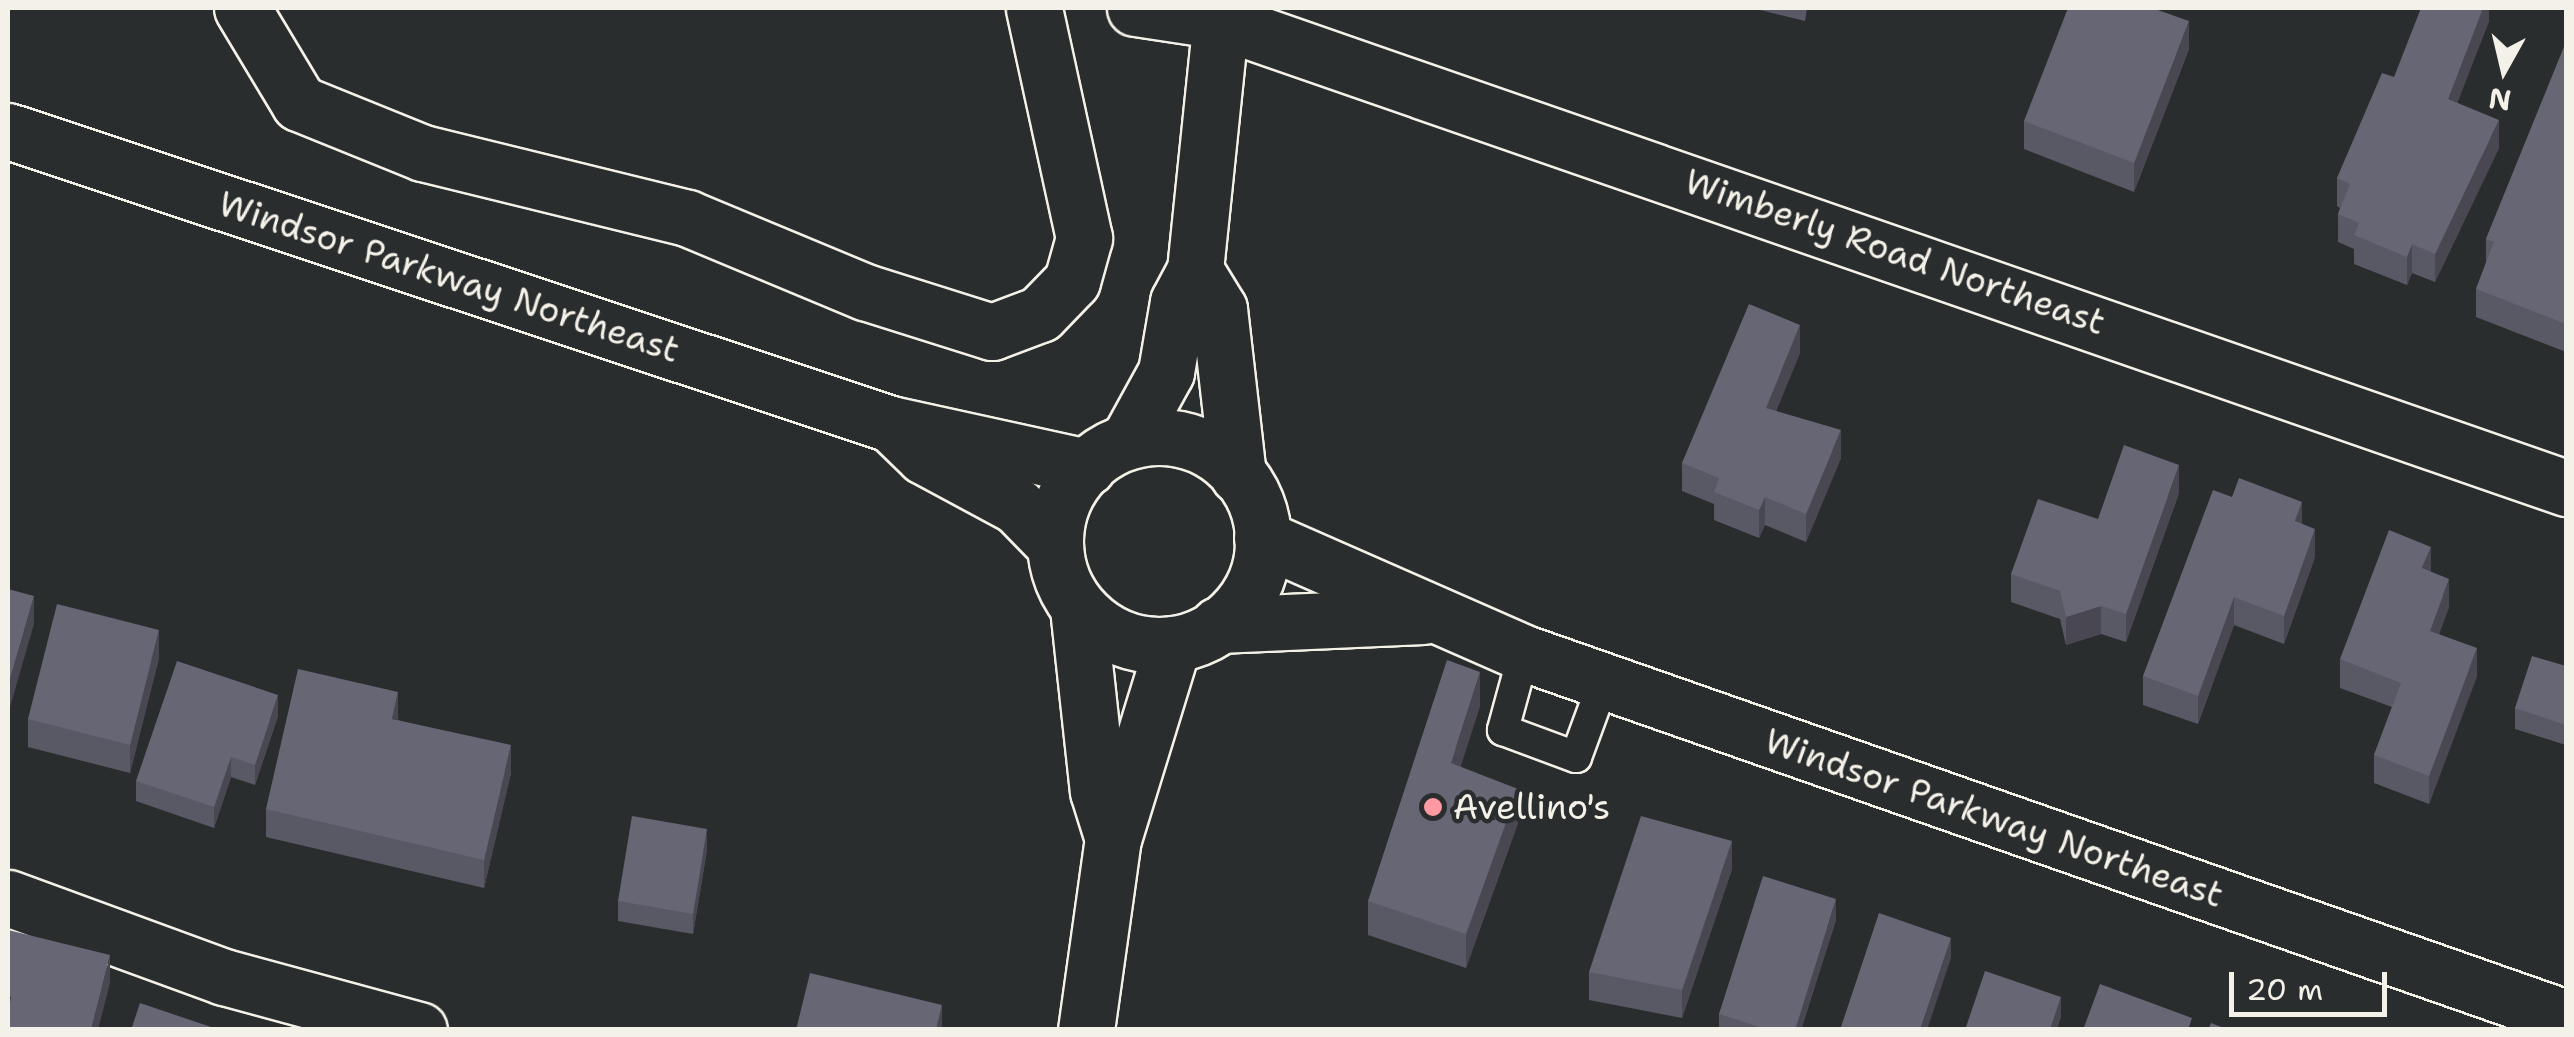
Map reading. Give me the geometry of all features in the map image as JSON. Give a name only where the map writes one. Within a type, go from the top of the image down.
[{"type":"street","points":[[242,8],[300,103],[423,152],[688,218],[865,292],[992,332],[1040,314],[1072,280],[1084,238],[1034,8]]},
{"type":"street","name":"Wimberly Road Northeast","points":[[1136,8],[1222,14],[2566,488]]},
{"type":"street","points":[[1113,839],[1098,791],[1078,608],[1054,544],[1058,511],[1108,454],[1166,372],[1178,302],[1194,270],[1222,14]]},
{"type":"street","name":"Windsor Parkway Northeast","points":[[8,131],[892,424],[1108,454]]},
{"type":"street","points":[[1086,1030],[1113,839],[1196,635],[1254,586],[1262,538],[1238,475],[1219,309],[1194,270]]},
{"type":"street","name":"Windsor Parkway Northeast","points":[[892,424],[924,456],[1018,506],[1054,544]]},
{"type":"street","points":[[1108,454],[1196,444],[1238,475]]},
{"type":"street","name":"Windsor Parkway Northeast","points":[[1262,538],[1375,584],[1423,616],[2566,1018]]},
{"type":"street","points":[[1078,608],[1138,644],[1196,635]]},
{"type":"street","name":"Windsor Parkway Northeast","points":[[1196,635],[1423,616]]},
{"type":"street","points":[[8,898],[224,977],[419,1030]]},
{"type":"lane","points":[[1524,653],[1502,730],[1576,757],[1604,681]]},
{"type":"building","points":[[2068,8],[2152,8],[2189,21],[2134,163],[2024,121]]},
{"type":"building","points":[[2421,8],[2483,8],[2448,99],[2499,120],[2435,254],[2412,244],[2407,257],[2354,235],[2359,223],[2338,214],[2350,184],[2337,178],[2382,73],[2394,77]]},
{"type":"building","points":[[2566,42],[2566,324],[2476,289],[2494,242],[2486,239]]},
{"type":"building","points":[[1749,304],[1800,325],[1766,408],[1841,430],[1806,514],[1765,497],[1759,510],[1714,492],[1719,478],[1682,463]]},
{"type":"building","points":[[2124,445],[2179,465],[2126,614],[2101,606],[2066,617],[2060,591],[2011,574],[2038,499],[2098,519]]},
{"type":"building","points":[[2239,478],[2302,502],[2295,521],[2315,529],[2284,616],[2234,597],[2198,696],[2143,676],[2213,490],[2232,497]]},
{"type":"building","points":[[2389,530],[2431,547],[2422,568],[2449,579],[2430,631],[2477,648],[2429,776],[2374,755],[2401,683],[2340,659]]},
{"type":"building","points":[[8,589],[34,596],[8,686]]},
{"type":"building","points":[[57,604],[159,630],[130,745],[28,719]]},
{"type":"building","points":[[2532,656],[2566,666],[2566,725],[2515,708]]},
{"type":"building","points":[[1447,660],[1480,672],[1451,763],[1518,789],[1466,934],[1368,901]]},
{"type":"building","points":[[177,661],[278,695],[255,765],[231,757],[214,807],[136,781]]},
{"type":"building","points":[[298,669],[398,692],[392,719],[511,745],[484,860],[266,809]]},
{"type":"building","points":[[632,816],[707,829],[693,914],[618,901]]},
{"type":"building","points":[[1641,816],[1732,841],[1682,990],[1589,972]]},
{"type":"building","points":[[1763,876],[1836,899],[1795,1030],[1769,1030],[1719,1014]]},
{"type":"building","points":[[1879,913],[1951,938],[1920,1030],[1840,1030]]},
{"type":"building","points":[[8,930],[110,955],[91,1030],[8,1030]]},
{"type":"building","points":[[1985,971],[2061,997],[2050,1030],[1965,1030]]},
{"type":"building","points":[[810,973],[942,1005],[936,1030],[796,1030]]},
{"type":"building","points":[[2100,984],[2192,1018],[2188,1030],[2083,1030]]},
{"type":"building","points":[[140,1003],[220,1030],[131,1030]]},
{"type":"building","points":[[2211,1023],[2229,1030],[2208,1030]]},
{"type":"place","name":"Avellino's","points":[[1433,807]]}]
